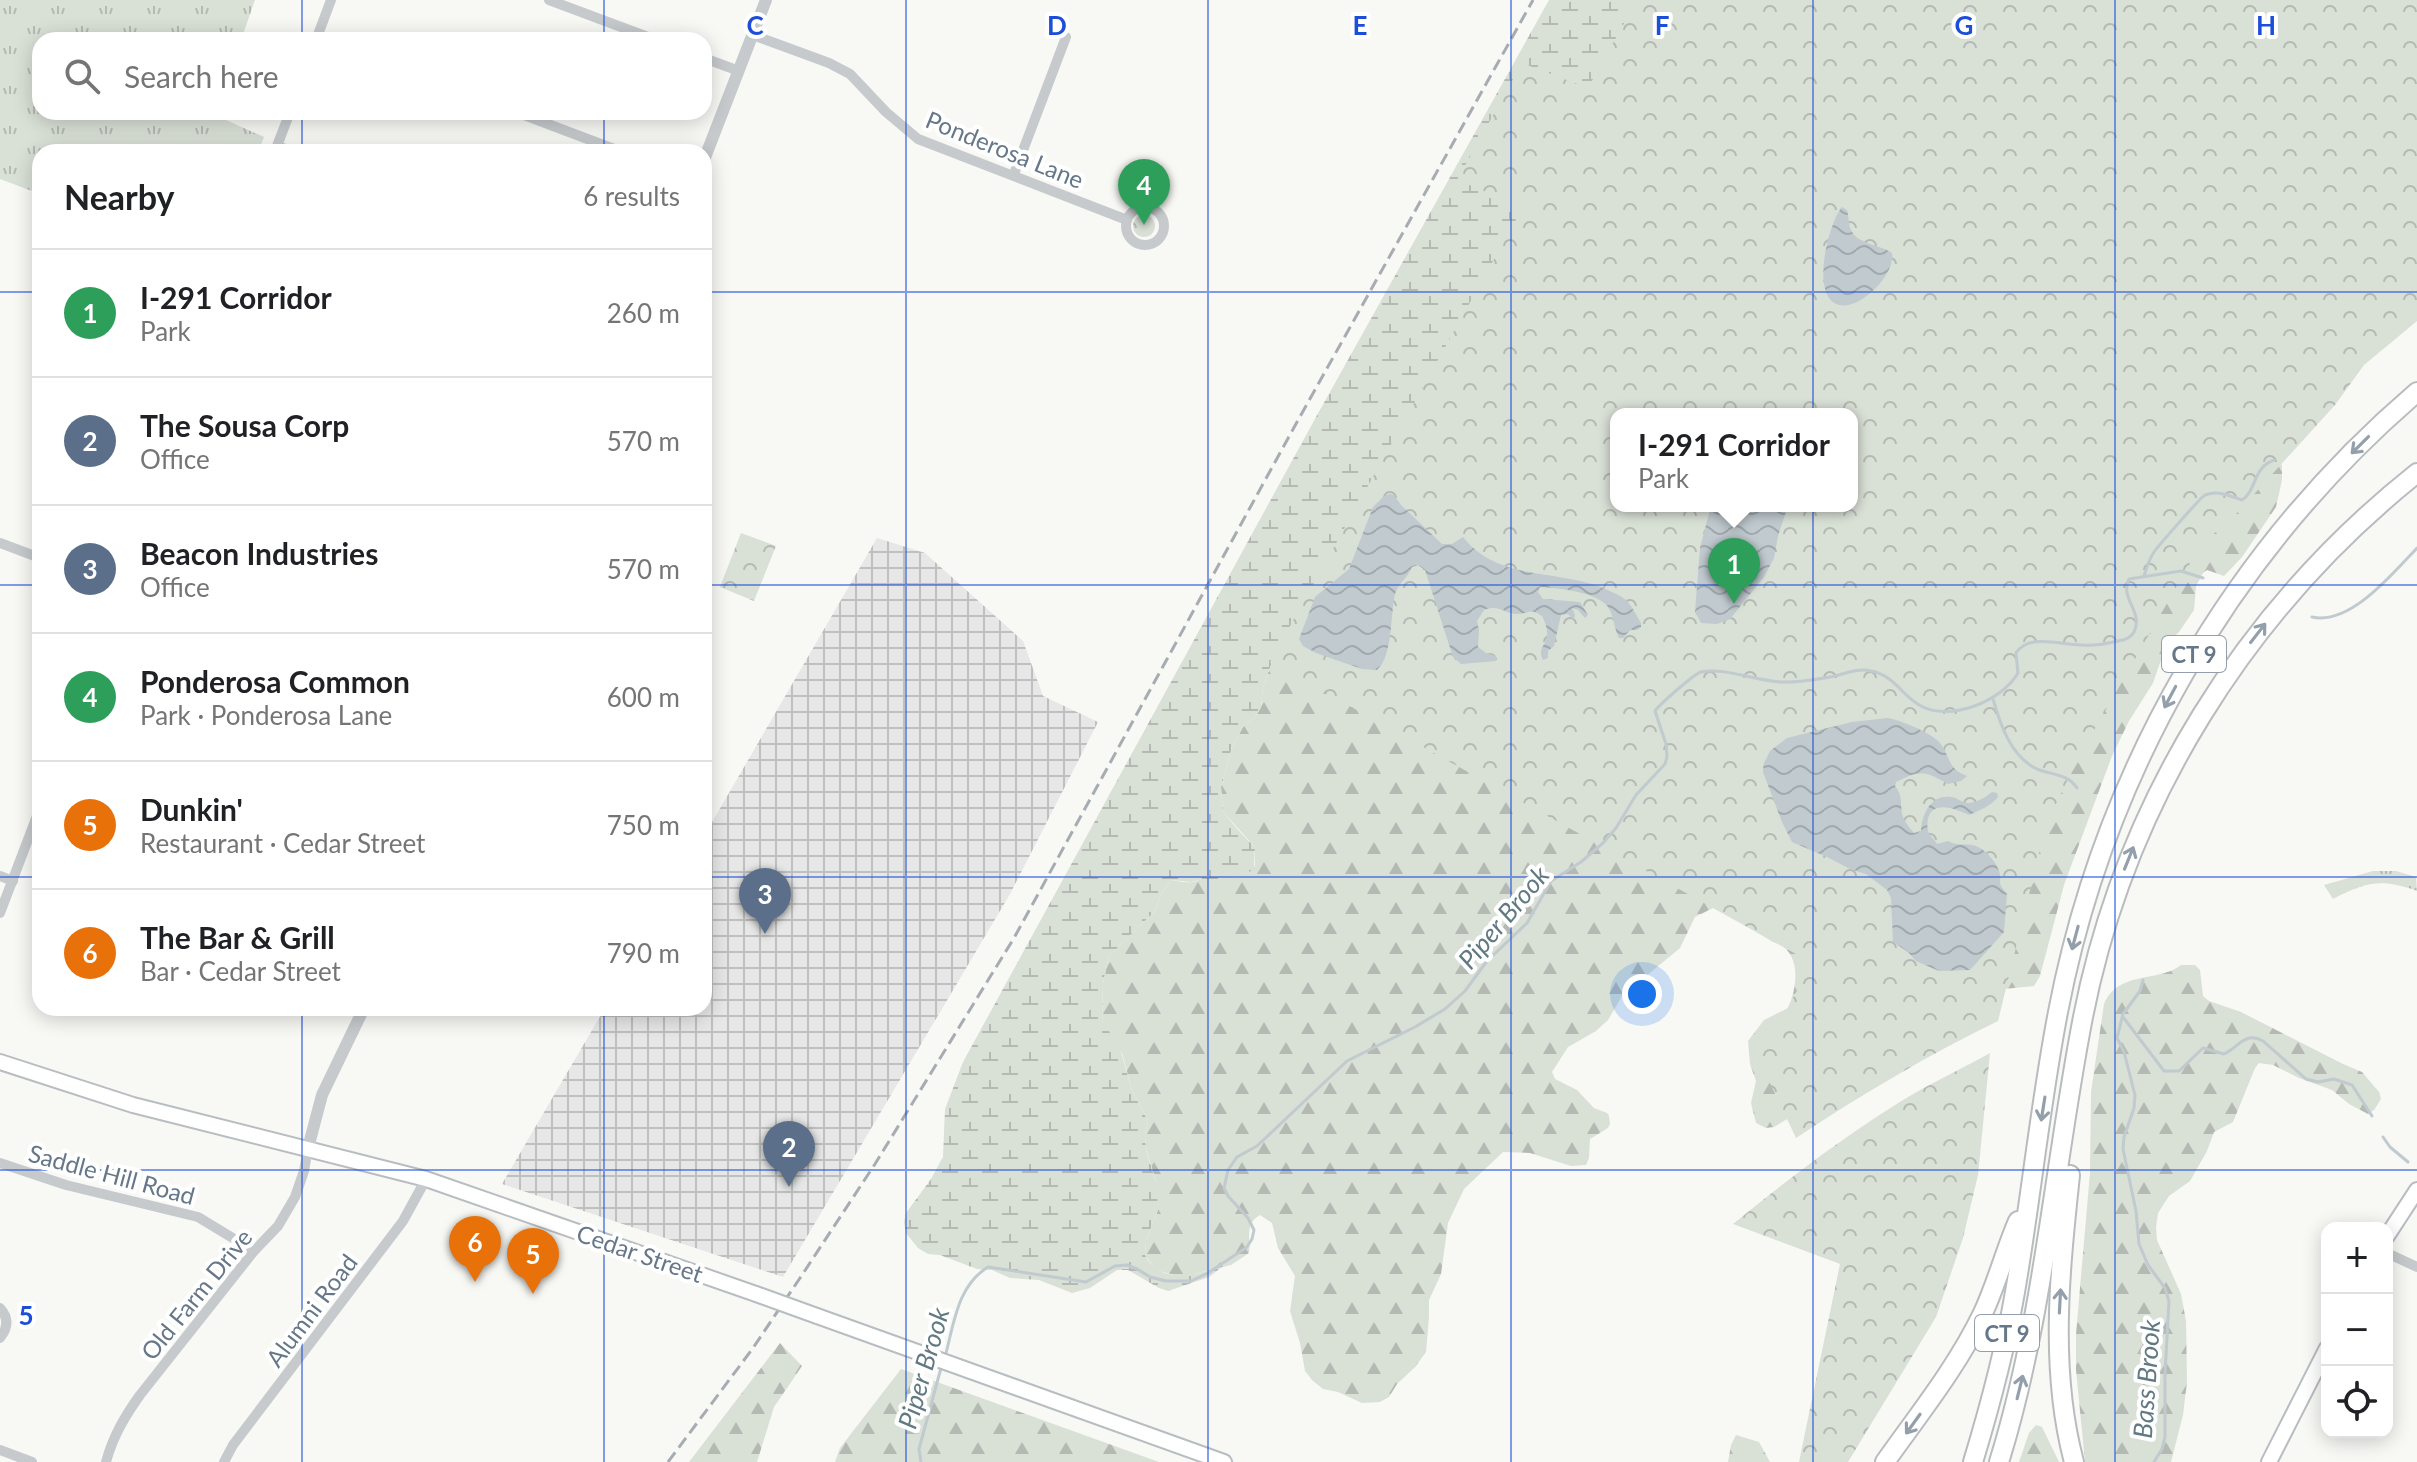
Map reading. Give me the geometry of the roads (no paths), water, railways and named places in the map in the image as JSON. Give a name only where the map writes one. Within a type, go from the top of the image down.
[{"type":"highway","name":"CT 9","points":[[1973,1462],[2007,1331],[2066,973],[2095,869],[2123,797],[2161,714],[2193,656],[2237,590],[2291,519],[2364,440],[2417,392]]},
{"type":"highway","name":"CT 9","points":[[1999,1462],[2021,1385],[2035,1320],[2076,1057],[2096,959],[2119,886],[2150,809],[2185,742],[2223,681],[2261,629],[2306,576],[2360,521],[2417,473]]},
{"type":"highway","points":[[2074,1462],[2062,1403],[2058,1337],[2078,1095],[2076,1057]]},
{"type":"highway","points":[[1885,1462],[1973,1333],[2029,1201]]},
{"type":"main road","name":"Cedar Street","points":[[0,1062],[133,1105],[426,1179],[1224,1462]]},
{"type":"main road","points":[[2393,1227],[2417,1190]]},
{"type":"main road","points":[[2269,1462],[2321,1360]]},
{"type":"street","points":[[322,32],[331,0]]},
{"type":"street","points":[[549,0],[635,32]]},
{"type":"street","points":[[710,144],[766,0]]},
{"type":"street","name":"Ponderosa Lane","points":[[753,35],[850,74],[902,128],[918,139],[1127,220]]},
{"type":"street","points":[[1014,174],[1066,37]]},
{"type":"street","points":[[712,61],[739,71]]},
{"type":"street","points":[[278,144],[287,120]]},
{"type":"street","points":[[537,120],[601,144]]},
{"type":"street","points":[[0,543],[32,555]]},
{"type":"street","points":[[0,913],[32,830]]},
{"type":"street","points":[[0,876],[13,881]]},
{"type":"street","points":[[308,1148],[322,1095],[360,1016]]},
{"type":"street","name":"Old Farm Drive","points":[[106,1462],[123,1419],[254,1251],[278,1226],[295,1197],[308,1148]]},
{"type":"street","name":"Saddle Hill Road","points":[[0,1163],[66,1185],[198,1217],[254,1251]]},
{"type":"street","name":"Alumni Road","points":[[224,1462],[233,1445],[403,1221],[426,1179]]},
{"type":"street","points":[[2393,1256],[2417,1267]]},
{"type":"street","points":[[0,1308],[7,1325],[0,1338]]},
{"type":"street","points":[[0,1450],[32,1462]]},
{"type":"water","points":[[1842,207],[1847,210],[1854,235],[1892,253],[1892,261],[1883,280],[1866,296],[1847,305],[1839,305],[1830,299],[1823,274],[1827,242]]},
{"type":"water","points":[[1390,494],[1442,544],[1452,544],[1463,537],[1492,561],[1527,572],[1601,587],[1628,602],[1641,627],[1619,638],[1610,611],[1603,602],[1577,592],[1540,587],[1538,592],[1543,599],[1580,602],[1588,615],[1585,618],[1572,608],[1574,620],[1568,614],[1561,615],[1548,658],[1543,660],[1541,656],[1547,633],[1542,616],[1532,611],[1512,614],[1494,608],[1484,610],[1477,621],[1478,647],[1496,656],[1496,661],[1461,664],[1453,657],[1425,570],[1418,565],[1412,567],[1396,590],[1386,655],[1377,670],[1362,669],[1316,653],[1303,646],[1299,639],[1315,597],[1349,569],[1373,507]]},
{"type":"water","points":[[1709,512],[1786,512],[1774,558],[1764,577],[1730,619],[1717,624],[1701,623],[1695,612],[1700,548]]},
{"type":"water","points":[[1888,718],[1936,739],[1953,766],[1967,776],[1948,784],[1928,774],[1917,773],[1896,782],[1903,817],[1914,833],[1921,831],[1925,812],[1938,799],[1951,797],[1969,803],[1992,792],[1997,793],[1998,797],[1992,803],[1969,815],[1952,808],[1934,809],[1927,826],[1937,844],[1948,841],[1970,845],[1988,854],[1998,868],[2000,884],[2007,894],[2004,932],[1970,970],[1939,971],[1916,961],[1893,942],[1891,898],[1887,890],[1866,874],[1792,842],[1763,772],[1770,751],[1787,738],[1852,722]]},
{"type":"waterway","points":[[2144,576],[2154,552],[2205,495],[2220,493],[2242,500],[2262,468],[2274,460]]},
{"type":"waterway","name":"Piper Brook","points":[[2312,617],[2326,618],[2356,606],[2417,548]]},
{"type":"waterway","name":"Piper Brook","points":[[945,1357],[963,1295],[969,1284],[988,1267],[1086,1282],[1115,1266],[1127,1265],[1150,1277],[1166,1281],[1191,1281],[1247,1247],[1254,1230],[1224,1188],[1228,1170],[1237,1157],[1257,1146],[1347,1061],[1415,1027],[1445,1009],[1465,991],[1487,961],[1527,923],[1551,881],[1603,843],[1636,795],[1665,764],[1666,744],[1655,711],[1697,674],[1712,671],[1792,682],[1866,670],[1886,677],[1921,706],[1946,712],[1960,710],[1988,700],[2010,683],[2018,673],[2016,653],[2029,643],[2095,645],[2129,637],[2136,625],[2127,592],[2129,579],[2181,571],[2203,578]]},
{"type":"waterway","name":"Bass Brook","points":[[1993,699],[2003,729],[2020,757],[2037,769],[2069,780],[2077,788]]},
{"type":"waterway","name":"Bass Brook","points":[[2143,980],[2140,991],[2123,1014],[2117,1038],[2124,1052],[2135,1095],[2123,1149],[2136,1211],[2139,1244],[2148,1265],[2165,1288],[2169,1301],[2165,1437],[2154,1462]]},
{"type":"waterway","points":[[2123,1017],[2164,1071],[2179,1071],[2203,1048],[2224,1054],[2247,1039],[2257,1038],[2306,1079],[2318,1082],[2334,1079],[2352,1085],[2372,1116]]},
{"type":"waterway","points":[[2383,1137],[2408,1162]]},
{"type":"waterway","name":"Piper Brook","points":[[921,1462],[919,1449],[941,1368]]},
{"type":"railway","points":[[668,1462],[753,1348],[802,1275],[875,1164],[1014,938],[1533,0]]},
{"type":"place","name":"Ponderosa Common","points":[[1144,225]]},
{"type":"place","name":"I-291 Corridor","points":[[1734,604]]},
{"type":"place","name":"Beacon Industries","points":[[765,934]]},
{"type":"place","name":"The Sousa Corp","points":[[789,1187]]},
{"type":"place","name":"The Bar & Grill","points":[[475,1282]]},
{"type":"place","name":"Dunkin'","points":[[533,1294]]}]
